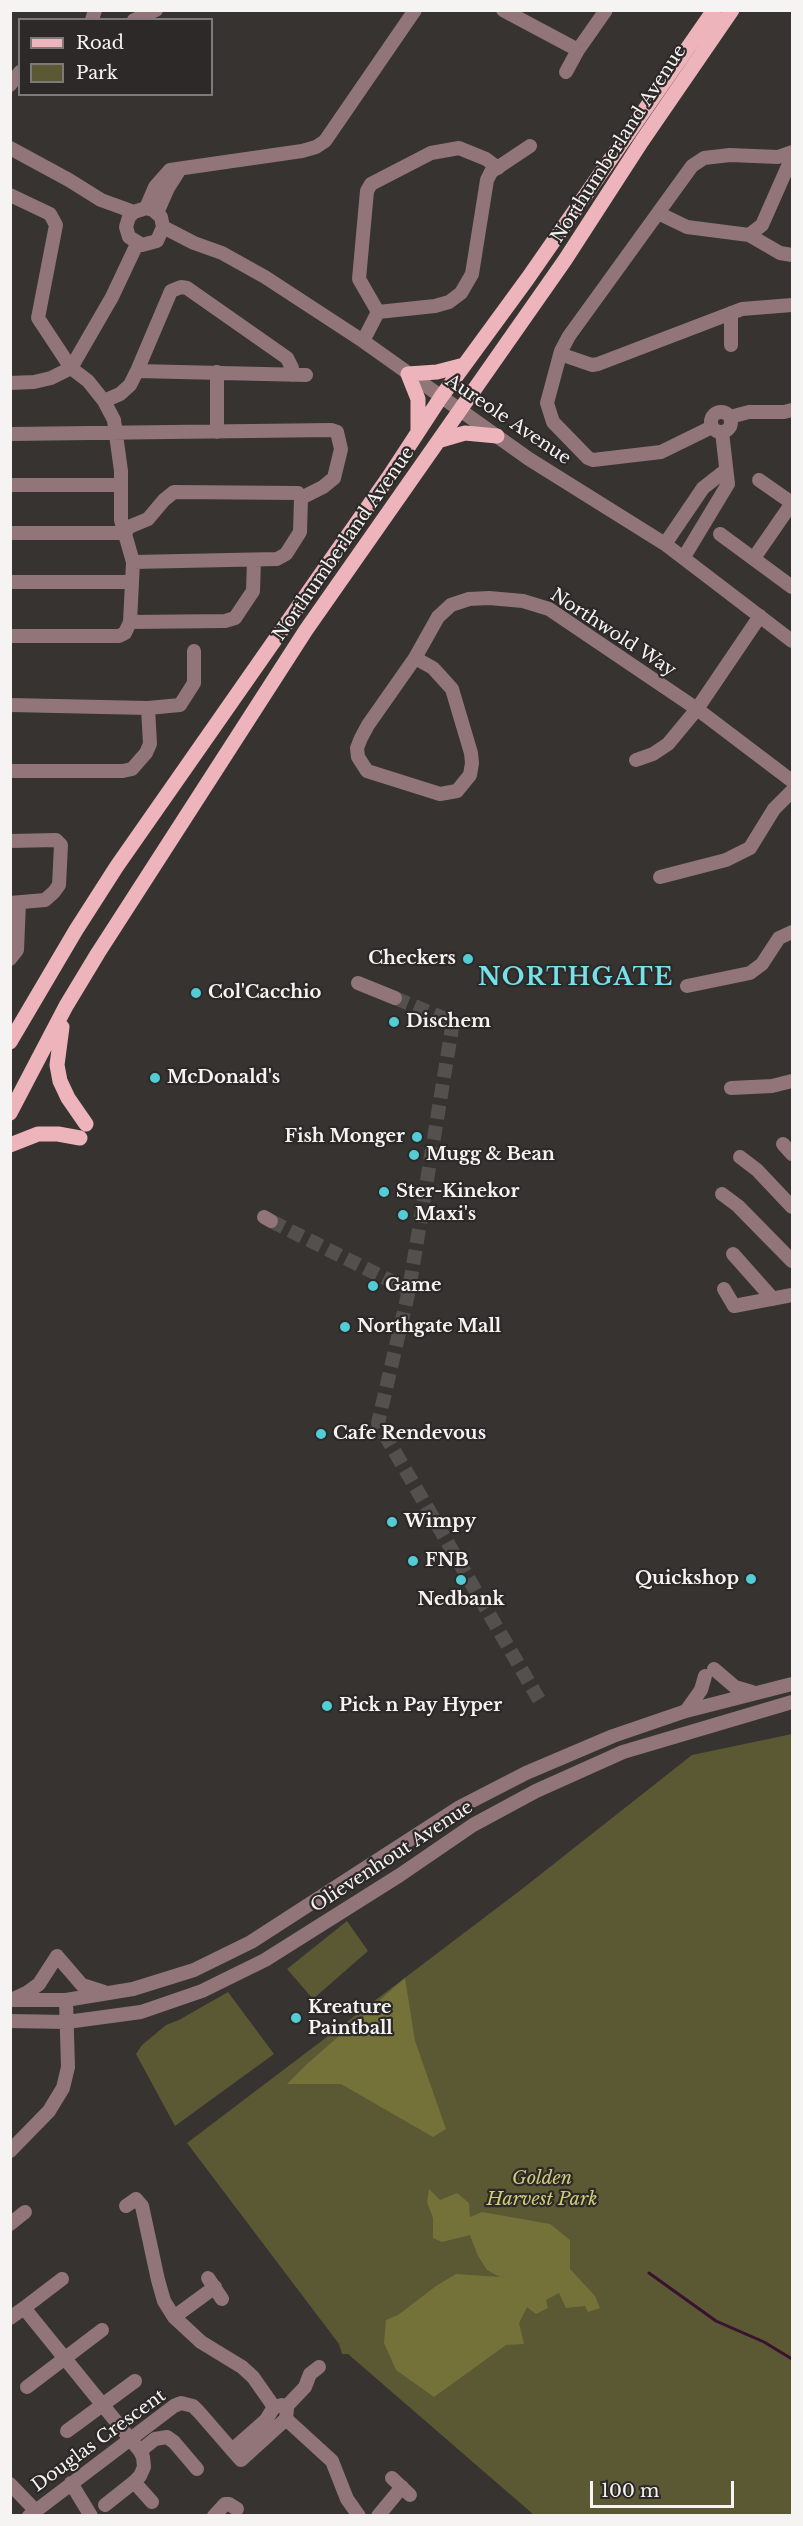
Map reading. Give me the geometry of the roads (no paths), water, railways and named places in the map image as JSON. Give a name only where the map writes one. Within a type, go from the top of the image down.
[{"type":"main road","name":"Northumberland Avenue","points":[[11,1040],[117,866],[441,397],[528,278],[714,10]]},
{"type":"main road","name":"Northumberland Avenue","points":[[12,1108],[17,1088],[66,1006],[142,883],[306,630],[566,261],[642,141],[732,10]]},
{"type":"main road","points":[[418,432],[418,399],[408,374],[436,372],[464,365]]},
{"type":"main road","points":[[441,440],[465,433],[497,436]]},
{"type":"main road","points":[[10,1145],[38,1134],[83,1131],[60,1081],[57,1065],[58,1045],[66,1006]]},
{"type":"street","points":[[138,18],[156,10]]},
{"type":"street","points":[[10,148],[101,200],[141,214],[162,233],[147,245],[137,244],[129,237],[141,214],[168,188],[180,169],[235,159],[302,151],[316,147],[325,141],[415,10]]},
{"type":"street","points":[[502,10],[578,50]]},
{"type":"street","points":[[566,72],[578,50],[606,10]]},
{"type":"street","points":[[378,312],[435,306],[449,302],[461,293],[472,274],[487,180],[491,172],[530,146]]},
{"type":"street","points":[[378,312],[359,279],[367,191],[371,184],[431,153],[459,148],[486,159],[498,168]]},
{"type":"street","points":[[717,429],[661,452],[598,460],[588,458],[552,422],[547,403],[560,354],[569,336],[692,166],[704,158],[730,155],[778,157],[792,152]]},
{"type":"street","points":[[749,236],[762,225],[792,158]]},
{"type":"street","points":[[10,195],[50,214],[56,225],[38,318],[71,368],[88,381],[104,401],[114,420],[121,485],[121,520],[133,562],[130,622],[125,633],[119,636],[10,636]]},
{"type":"street","points":[[658,213],[687,227],[749,236],[780,253],[792,255]]},
{"type":"street","name":"Aureole Avenue","points":[[162,233],[222,253],[265,277],[363,341],[529,459],[684,557],[792,641]]},
{"type":"street","points":[[10,383],[34,382],[51,378],[71,368],[112,297],[137,244]]},
{"type":"street","points":[[104,401],[120,394],[130,385],[171,291],[181,287],[187,288],[287,358],[299,375],[137,371]]},
{"type":"street","points":[[560,354],[598,364],[742,309],[792,305]]},
{"type":"street","points":[[363,341],[378,312]]},
{"type":"street","points":[[731,313],[731,345]]},
{"type":"street","points":[[216,372],[216,432]]},
{"type":"street","points":[[684,557],[728,484],[717,429],[711,419],[716,413],[723,412],[730,417],[749,412],[792,410]]},
{"type":"street","points":[[10,434],[331,430],[336,432],[341,449],[334,478],[323,487],[301,498]]},
{"type":"street","points":[[665,544],[703,488],[726,470]]},
{"type":"street","points":[[754,558],[792,503],[759,480]]},
{"type":"street","points":[[10,485],[121,485]]},
{"type":"street","points":[[10,533],[125,531],[148,519],[174,492],[298,493],[301,498],[300,532],[286,554],[269,561],[133,562]]},
{"type":"street","points":[[692,505],[710,517]]},
{"type":"street","points":[[720,534],[792,587]]},
{"type":"street","points":[[130,622],[225,621],[235,618],[253,591],[254,561]]},
{"type":"street","points":[[10,582],[131,582]]},
{"type":"street","name":"Northwold Way","points":[[414,658],[433,669],[452,689],[471,753],[470,775],[457,791],[440,794],[367,771],[358,757],[357,748],[368,725],[414,658],[438,617],[451,605],[469,599],[489,598],[523,601],[549,609],[697,710],[792,781]]},
{"type":"street","points":[[636,760],[662,749],[697,710],[760,616]]},
{"type":"street","points":[[10,705],[148,708],[180,705],[194,683],[194,651]]},
{"type":"street","points":[[10,771],[123,771],[132,769],[146,753],[150,744],[148,708]]},
{"type":"street","points":[[660,877],[726,860],[750,848],[774,810],[792,791]]},
{"type":"street","points":[[10,841],[56,840],[61,845],[59,885],[54,892],[45,900],[15,903],[17,950],[10,959]]},
{"type":"street","points":[[687,986],[750,974],[762,964],[779,938],[792,932]]},
{"type":"street","points":[[358,983],[395,998]]},
{"type":"street","points":[[731,1088],[772,1086],[792,1081]]},
{"type":"street","points":[[740,1157],[757,1170],[792,1207]]},
{"type":"street","points":[[722,1194],[738,1206],[792,1261]]},
{"type":"street","points":[[733,1254],[773,1299]]},
{"type":"street","points":[[724,1289],[734,1306],[792,1295]]},
{"type":"street","points":[[687,1711],[697,1698],[710,1673],[735,1687],[752,1693]]},
{"type":"street","name":"Olievenhout Avenue","points":[[10,2000],[66,2000],[109,1993],[133,1989],[194,1970],[251,1942],[460,1807],[526,1773],[592,1745],[687,1711],[792,1684]]},
{"type":"street","name":"Olievenhout Avenue","points":[[10,2021],[67,2022],[141,2012],[202,1991],[265,1960],[400,1875],[473,1825],[536,1791],[623,1752],[792,1702]]},
{"type":"street","points":[[10,2000],[39,1984],[57,1956],[82,1985],[96,1992],[109,1993]]},
{"type":"street","points":[[10,2151],[49,2111],[63,2088],[68,2067],[66,2000]]},
{"type":"street","points":[[135,2199],[143,2210],[164,2301],[174,2317],[201,2342],[230,2358],[253,2377],[282,2411],[332,2461],[347,2499],[359,2516]]},
{"type":"street","points":[[10,2224],[25,2212]]},
{"type":"street","points":[[10,2318],[62,2279]]},
{"type":"street","points":[[174,2317],[215,2288]]},
{"type":"street","points":[[24,2308],[143,2457],[144,2467],[134,2482],[105,2505]]},
{"type":"street","points":[[27,2386],[102,2330]]},
{"type":"street","points":[[282,2411],[305,2387],[310,2374],[319,2367]]},
{"type":"street","points":[[67,2431],[135,2381]]},
{"type":"street","name":"Douglas Crescent","points":[[32,2513],[174,2406],[187,2403],[199,2412],[236,2455],[266,2420],[282,2411]]},
{"type":"street","points":[[140,2451],[155,2439],[167,2437],[197,2469]]},
{"type":"street","points":[[134,2482],[152,2502]]},
{"type":"street","points":[[71,2483],[91,2516]]},
{"type":"street","points":[[10,2484],[32,2513]]},
{"type":"street","points":[[378,2516],[401,2487]]},
{"type":"street","points":[[214,2516],[225,2504],[230,2504],[237,2509]]},
{"type":"waterway","points":[[649,2273],[716,2321],[764,2342],[792,2359]]},
{"type":"tunnel","points":[[395,998],[453,1022],[409,1290],[378,1423],[541,1703]]},
{"type":"tunnel","points":[[271,1221],[409,1290]]},
{"type":"place","name":"Checkers","points":[[468,959]]},
{"type":"place","name":"Col'Cacchio","points":[[196,993]]},
{"type":"place","name":"Dischem","points":[[394,1022]]},
{"type":"place","name":"McDonald's","points":[[155,1078]]},
{"type":"place","name":"Fish Monger","points":[[417,1137]]},
{"type":"place","name":"Mugg & Bean","points":[[414,1155]]},
{"type":"place","name":"Ster-Kinekor","points":[[384,1192]]},
{"type":"place","name":"Maxi's","points":[[403,1215]]},
{"type":"place","name":"Game","points":[[373,1286]]},
{"type":"place","name":"Northgate Mall","points":[[345,1327]]},
{"type":"place","name":"Cafe Rendevous","points":[[321,1434]]},
{"type":"place","name":"Wimpy","points":[[392,1522]]},
{"type":"place","name":"FNB","points":[[413,1561]]},
{"type":"place","name":"Quickshop","points":[[751,1579]]},
{"type":"place","name":"Nedbank","points":[[461,1580]]},
{"type":"place","name":"Pick n Pay Hyper","points":[[327,1706]]},
{"type":"place","name":"Kreature Paintball","points":[[296,2018]]},
{"type":"district","name":"NORTHGATE","points":[[576,978]]},
{"type":"park label","name":"Golden Harvest Park","points":[[542,2189]]}]
